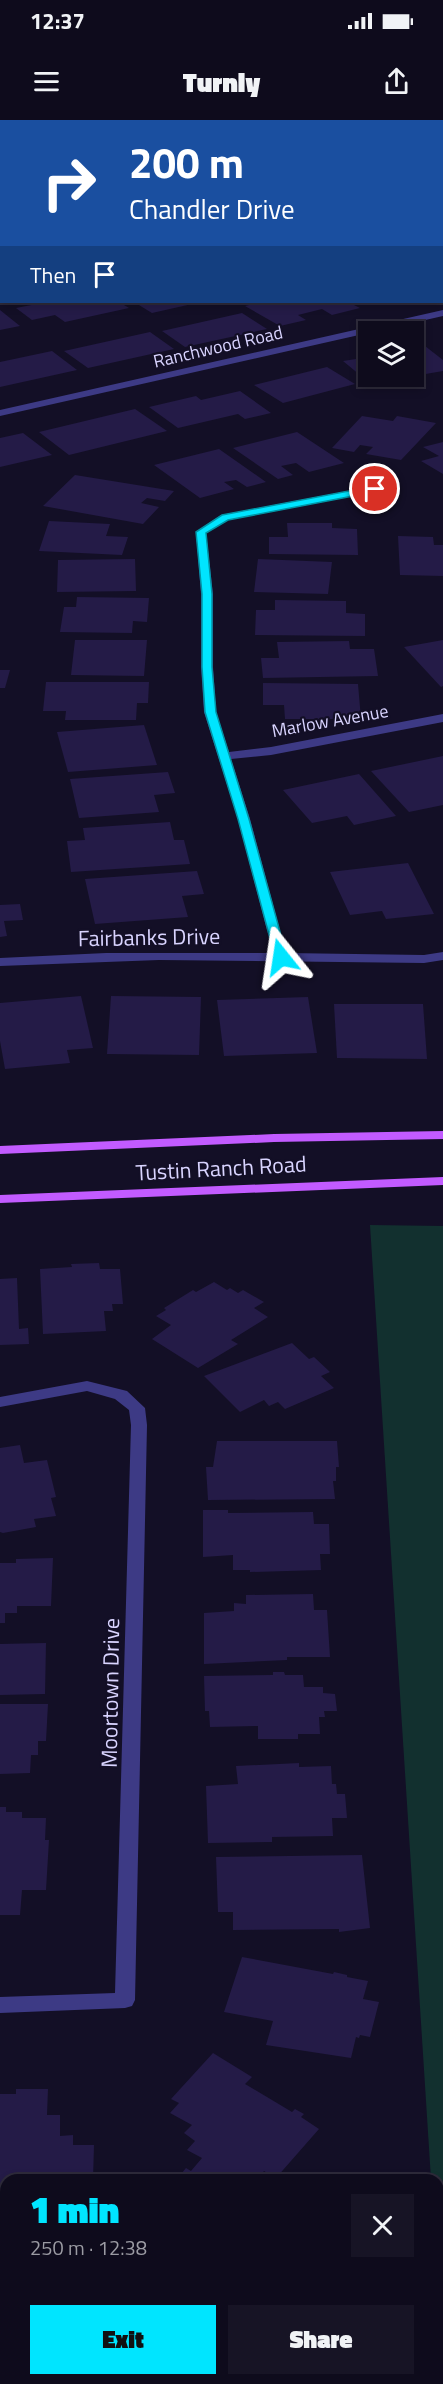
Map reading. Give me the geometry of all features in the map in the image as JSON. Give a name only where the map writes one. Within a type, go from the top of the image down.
[{"type":"main road","name":"Tustin Ranch Road","points":[[0,1150],[274,1138],[443,1135]]},
{"type":"main road","name":"Tustin Ranch Road","points":[[0,1199],[443,1181]]},
{"type":"street","name":"Ranchwood Road","points":[[0,413],[443,313]]},
{"type":"street","points":[[281,957],[244,819],[210,712],[207,667],[207,594],[201,532],[225,517],[375,489]]},
{"type":"street","name":"Marlow Avenue","points":[[223,756],[271,751],[443,718]]},
{"type":"street","name":"Fairbanks Drive","points":[[0,963],[119,958],[424,959],[443,956]]},
{"type":"street","name":"Moortown Drive","points":[[0,1402],[87,1386],[121,1395],[137,1408],[139,1425],[125,2000],[0,2005]]},
{"type":"green space","points":[[370,1225],[443,1226],[443,2174],[431,2174]]},
{"type":"building","points":[[42,303],[121,303],[129,308],[65,322],[55,315],[32,320],[16,308]]},
{"type":"building","points":[[136,303],[192,304],[152,313]]},
{"type":"building","points":[[257,303],[350,303],[360,308],[332,315],[322,309],[298,315],[306,320],[280,326],[245,306]]},
{"type":"building","points":[[0,310],[20,326],[0,330]]},
{"type":"building","points":[[242,313],[267,329],[185,347],[162,331]]},
{"type":"building","points":[[150,332],[174,349],[88,368],[64,351]]},
{"type":"building","points":[[424,346],[443,360],[443,371],[424,374]]},
{"type":"building","points":[[52,351],[77,370],[0,387],[0,362]]},
{"type":"building","points":[[358,359],[358,373],[343,361]]},
{"type":"building","points":[[327,367],[355,384],[283,403],[254,385]]},
{"type":"building","points":[[240,391],[271,413],[245,419],[238,414],[178,428],[149,407],[196,396],[201,400]]},
{"type":"building","points":[[135,409],[167,431],[69,455],[39,432]]},
{"type":"building","points":[[362,416],[393,421],[397,416],[436,423],[401,460],[366,454],[373,447],[360,445],[354,452],[332,448]]},
{"type":"building","points":[[297,432],[344,463],[309,472],[296,463],[281,466],[293,475],[278,479],[233,448]]},
{"type":"building","points":[[23,433],[52,455],[0,467],[0,438]]},
{"type":"building","points":[[443,442],[443,474],[421,461],[439,456],[423,447]]},
{"type":"building","points":[[219,449],[266,482],[247,487],[236,480],[224,482],[234,489],[200,498],[154,465]]},
{"type":"building","points":[[75,475],[174,491],[165,501],[147,498],[141,503],[159,507],[143,524],[43,506]]},
{"type":"building","points":[[49,521],[110,524],[106,536],[128,537],[122,555],[39,551]]},
{"type":"building","points":[[287,523],[332,523],[332,528],[357,529],[358,555],[269,554],[269,537],[288,537]]},
{"type":"building","points":[[398,536],[433,537],[434,545],[443,545],[443,576],[400,575]]},
{"type":"building","points":[[135,559],[136,591],[57,592],[58,560]]},
{"type":"building","points":[[258,559],[332,562],[328,594],[254,592]]},
{"type":"building","points":[[77,597],[149,598],[147,622],[133,621],[132,633],[60,632],[64,607],[76,607]]},
{"type":"building","points":[[275,600],[346,601],[346,613],[365,614],[365,636],[255,635],[256,610],[275,610]]},
{"type":"building","points":[[75,640],[147,640],[144,676],[71,675]]},
{"type":"building","points":[[443,640],[443,686],[441,687],[404,647]]},
{"type":"building","points":[[349,641],[350,649],[374,649],[378,676],[263,678],[261,658],[279,658],[277,642]]},
{"type":"building","points":[[0,670],[10,670],[5,688],[0,688]]},
{"type":"building","points":[[46,682],[149,682],[148,703],[137,703],[136,720],[65,720],[66,711],[43,711]]},
{"type":"building","points":[[263,683],[358,684],[361,719],[285,719],[284,705],[263,705]]},
{"type":"building","points":[[144,725],[157,765],[68,772],[57,732]]},
{"type":"building","points":[[443,756],[443,805],[409,812],[371,771]]},
{"type":"building","points":[[168,772],[175,793],[154,795],[159,812],[79,818],[70,779]]},
{"type":"building","points":[[359,774],[396,816],[354,825],[347,816],[312,823],[283,790]]},
{"type":"building","points":[[170,822],[174,840],[184,840],[190,864],[71,872],[67,841],[85,840],[83,828]]},
{"type":"building","points":[[408,863],[434,914],[386,919],[382,911],[350,915],[330,872]]},
{"type":"building","points":[[197,871],[204,894],[182,896],[188,917],[95,924],[85,879]]},
{"type":"building","points":[[20,904],[23,920],[4,921],[7,936],[0,937],[0,905]]},
{"type":"building","points":[[81,996],[93,1048],[67,1050],[70,1063],[5,1069],[0,1041],[0,1003]]},
{"type":"building","points":[[111,996],[201,997],[199,1055],[107,1054]]},
{"type":"building","points":[[308,997],[317,1053],[224,1056],[217,1000]]},
{"type":"building","points":[[334,1004],[423,1004],[427,1059],[337,1058]]},
{"type":"building","points":[[99,1263],[100,1269],[120,1269],[123,1304],[112,1304],[113,1311],[104,1311],[106,1331],[43,1334],[40,1269],[72,1267],[71,1264]]},
{"type":"building","points":[[17,1278],[19,1329],[28,1328],[29,1344],[0,1345],[0,1279]]},
{"type":"building","points":[[214,1282],[227,1290],[230,1288],[238,1293],[243,1290],[264,1302],[254,1308],[268,1317],[231,1340],[238,1344],[198,1368],[152,1339],[171,1325],[156,1316],[166,1310],[164,1308],[193,1290],[196,1292]]},
{"type":"building","points":[[292,1343],[309,1359],[314,1357],[330,1372],[321,1376],[334,1388],[285,1409],[278,1402],[269,1406],[264,1400],[240,1412],[204,1376]]},
{"type":"building","points":[[217,1441],[337,1441],[339,1467],[336,1467],[336,1481],[333,1481],[335,1499],[208,1500],[206,1467],[213,1467]]},
{"type":"building","points":[[20,1445],[24,1463],[47,1460],[56,1497],[51,1498],[56,1516],[34,1519],[36,1527],[3,1533],[0,1532],[0,1448]]},
{"type":"building","points":[[203,1510],[228,1510],[228,1513],[313,1512],[314,1524],[329,1524],[330,1554],[320,1554],[321,1570],[250,1572],[250,1570],[233,1570],[233,1555],[203,1557]]},
{"type":"building","points":[[53,1558],[51,1606],[17,1606],[17,1613],[5,1613],[5,1623],[0,1623],[0,1563],[16,1563],[16,1559]]},
{"type":"building","points":[[313,1594],[314,1610],[327,1610],[330,1657],[287,1657],[287,1660],[204,1664],[204,1613],[234,1611],[234,1603],[246,1604],[246,1595]]},
{"type":"building","points":[[46,1643],[45,1694],[0,1695],[0,1644]]},
{"type":"building","points":[[273,1672],[303,1675],[304,1687],[323,1687],[323,1693],[335,1694],[337,1711],[324,1711],[325,1717],[319,1717],[320,1734],[298,1734],[298,1739],[258,1739],[258,1726],[210,1727],[209,1711],[205,1711],[204,1676],[273,1675]]},
{"type":"building","points":[[0,1704],[48,1704],[46,1741],[38,1741],[38,1755],[31,1755],[30,1773],[0,1774]]},
{"type":"building","points":[[299,1763],[299,1767],[331,1766],[332,1784],[336,1784],[337,1794],[345,1794],[347,1818],[332,1818],[333,1836],[272,1837],[272,1842],[208,1843],[206,1786],[238,1784],[236,1766]]},
{"type":"building","points":[[0,1807],[6,1807],[6,1812],[22,1812],[22,1818],[46,1818],[45,1840],[49,1840],[46,1890],[22,1890],[20,1915],[0,1915]]},
{"type":"building","points":[[362,1855],[370,1928],[339,1932],[339,1929],[233,1930],[233,1912],[218,1912],[216,1857]]},
{"type":"building","points":[[242,1957],[333,1974],[334,1972],[368,1981],[363,1999],[379,2002],[370,2037],[360,2035],[359,2038],[356,2037],[351,2058],[266,2045],[273,2021],[224,2012]]},
{"type":"building","points":[[213,2053],[252,2077],[245,2084],[292,2112],[295,2109],[304,2114],[301,2117],[319,2129],[280,2174],[269,2174],[264,2171],[262,2174],[181,2174],[186,2168],[191,2171],[202,2158],[187,2150],[195,2141],[184,2133],[192,2125],[170,2113],[179,2103],[171,2099]]},
{"type":"building","points":[[16,2089],[48,2089],[47,2115],[60,2115],[60,2136],[73,2135],[73,2145],[94,2145],[93,2174],[0,2174],[0,2094],[16,2094]]},
{"type":"route","points":[[281,957],[244,819],[210,712],[207,667],[207,594],[201,532],[225,517],[375,489]]}]
